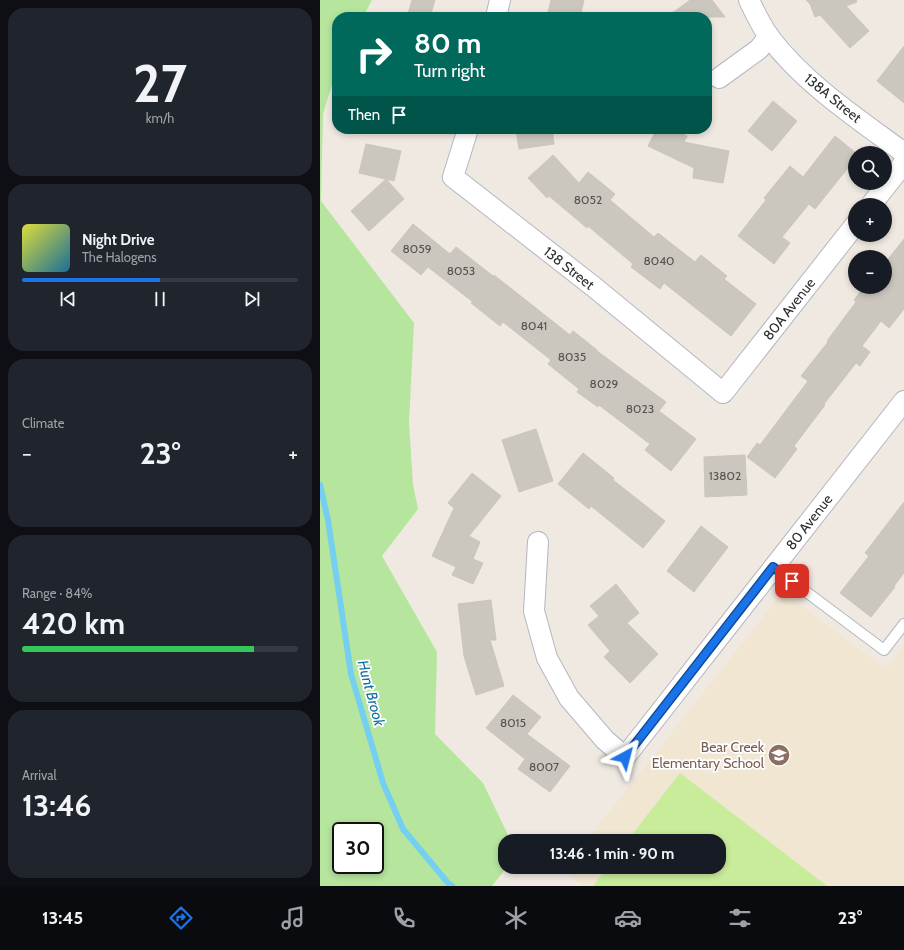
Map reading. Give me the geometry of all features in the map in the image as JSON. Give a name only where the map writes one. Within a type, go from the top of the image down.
[{"type":"street","points":[[497,12],[500,0]]},
{"type":"street","name":"138A Street","points":[[749,0],[769,36],[785,57],[818,88],[904,153]]},
{"type":"street","points":[[719,78],[758,49],[769,36]]},
{"type":"street","name":"138 Street","points":[[466,134],[453,177],[594,287],[723,393]]},
{"type":"street","points":[[876,198],[904,163]]},
{"type":"street","name":"80A Avenue","points":[[723,393],[848,234]]},
{"type":"street","name":"80 Avenue","points":[[538,542],[534,611],[547,658],[569,698],[605,740],[625,757],[904,401]]},
{"type":"lane","points":[[773,567],[884,650],[904,624]]},
{"type":"shaded area","name":"Bear Creek Elementary School","points":[[783,592],[886,669],[904,645],[904,886],[583,886],[568,874],[726,874],[726,834],[592,834]]},
{"type":"green space","points":[[320,0],[372,0],[366,12],[332,12],[332,84],[323,114],[321,201],[414,323],[409,423],[413,485],[418,509],[382,556],[437,652],[435,734],[483,783],[508,834],[498,834],[498,874],[501,874],[492,886],[320,886]]},
{"type":"green space","points":[[680,773],[827,886],[595,886],[594,885],[602,874],[726,874],[726,834],[632,834]]},
{"type":"building","points":[[412,0],[435,0],[431,12],[408,12]]},
{"type":"building","points":[[551,0],[584,0],[581,12],[548,12]]},
{"type":"building","points":[[690,0],[712,0],[725,17],[712,17],[712,12],[674,12]]},
{"type":"building","points":[[806,0],[856,0],[857,2],[846,6],[869,31],[850,48],[820,15],[815,17],[810,4]]},
{"type":"building","points":[[904,46],[904,103],[877,81]]},
{"type":"building","points":[[773,101],[797,121],[772,151],[748,131]]},
{"type":"building","points":[[517,134],[553,134],[554,144],[519,149]]},
{"type":"building","points":[[654,134],[683,134],[687,136],[684,142],[729,151],[723,183],[693,178],[694,168],[648,146]]},
{"type":"building","points":[[835,136],[848,147],[848,168],[815,209],[809,204],[782,237],[790,243],[774,264],[738,236],[766,200],[764,198],[790,166],[803,177]]},
{"type":"building","points":[[366,144],[401,151],[394,181],[359,173]]},
{"type":"building","points":[[553,155],[579,183],[588,172],[615,194],[610,200],[654,237],[658,233],[695,262],[701,255],[727,276],[724,279],[756,304],[731,336],[664,283],[660,289],[631,267],[633,264],[588,226],[587,228],[549,196],[547,198],[528,178]]},
{"type":"building","points":[[386,179],[404,199],[369,231],[351,211]]},
{"type":"building","points":[[413,224],[450,254],[456,247],[570,335],[573,331],[597,351],[666,402],[659,411],[696,439],[671,471],[645,450],[650,444],[599,405],[598,407],[577,392],[579,389],[548,364],[551,360],[503,322],[500,326],[471,303],[473,302],[428,267],[421,275],[391,251]]},
{"type":"building","points":[[904,239],[904,309],[889,328],[881,321],[862,346],[870,352],[860,366],[856,363],[824,404],[825,405],[794,446],[797,449],[775,478],[747,457],[757,443],[760,445],[808,381],[801,376],[828,342],[827,341],[856,302],[854,300],[859,294],[892,294],[892,254]]},
{"type":"building","points":[[536,429],[553,481],[519,492],[502,440]]},
{"type":"building","points":[[583,453],[614,478],[613,480],[665,521],[643,548],[591,506],[589,509],[558,484]]},
{"type":"building","points":[[745,455],[747,495],[705,497],[704,457]]},
{"type":"building","points":[[472,473],[501,496],[469,536],[480,542],[473,559],[483,563],[473,584],[452,575],[456,567],[432,556],[454,508],[448,503]]},
{"type":"building","points":[[904,502],[904,573],[894,586],[895,587],[871,617],[840,593],[869,556],[865,553]]},
{"type":"building","points":[[701,526],[728,547],[694,592],[667,571]]},
{"type":"building","points":[[616,584],[639,613],[627,623],[658,654],[630,683],[604,657],[610,651],[588,625],[599,616],[590,606]]},
{"type":"building","points":[[491,600],[496,640],[490,640],[504,686],[476,695],[464,656],[458,604]]},
{"type":"building","points":[[513,695],[541,717],[527,734],[570,766],[550,792],[518,769],[525,759],[486,728]]},
{"type":"waterway","name":"Hunt Brook","points":[[320,485],[328,520],[351,674],[383,783],[403,829],[452,886]]},
{"type":"place","name":"Bear Creek Elementary School","points":[[779,755]]},
{"type":"route","points":[[625,757],[773,567],[792,581]]}]
